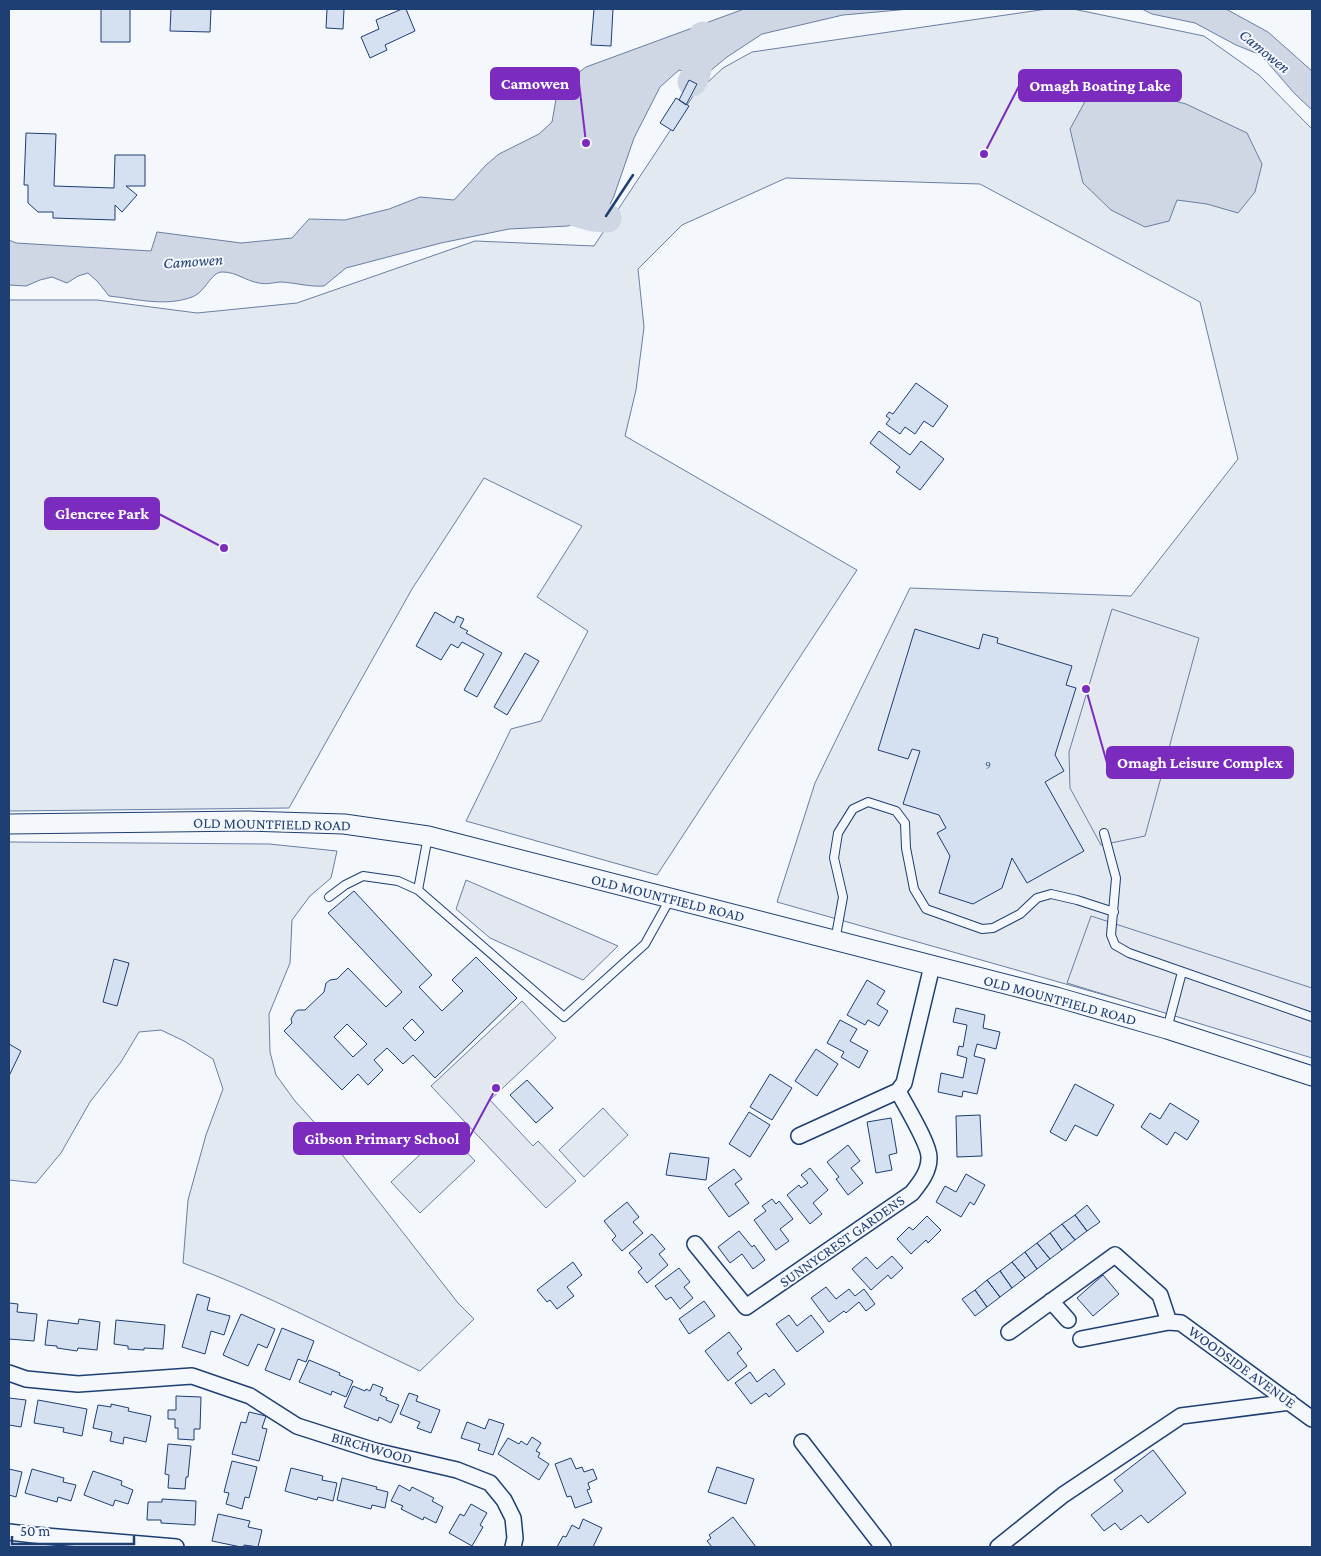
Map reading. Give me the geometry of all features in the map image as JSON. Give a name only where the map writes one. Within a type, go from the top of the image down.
[{"type":"street","name":"OLD MOUNTFIELD ROAD","points":[[9,824],[248,821],[344,824],[428,836],[1056,997],[1167,1029],[1312,1076]]},
{"type":"street","points":[[799,1136],[898,1091],[904,1083],[932,966]]},
{"type":"street","name":"SUNNYCREST GARDENS","points":[[695,1244],[746,1308],[912,1193],[927,1171],[930,1157],[926,1144],[898,1091]]},
{"type":"street","points":[[1009,1332],[1116,1255],[1160,1295],[1170,1322]]},
{"type":"street","points":[[1051,1301],[1068,1320]]},
{"type":"street","name":"WOODSIDE AVENUE","points":[[1081,1339],[1170,1322],[1181,1323],[1312,1419]]},
{"type":"street","name":"BIRCHWOOD","points":[[9,1373],[26,1379],[78,1384],[192,1376],[250,1396],[297,1426],[376,1450],[457,1470],[490,1484],[504,1500],[513,1518],[515,1538],[513,1547]]},
{"type":"street","points":[[998,1547],[1063,1495],[1181,1416],[1290,1402]]},
{"type":"street","points":[[802,1442],[883,1547]]},
{"type":"street","points":[[9,1532],[33,1541],[176,1547]]},
{"type":"lane","points":[[835,941],[843,897],[834,858],[838,833],[853,809],[868,802],[896,812],[905,823],[906,848],[914,889],[926,909],[982,929],[993,928],[1020,914],[1036,898],[1051,894],[1114,912]]},
{"type":"lane","points":[[1104,833],[1116,878],[1111,935],[1116,945],[1129,954],[1312,1018]]},
{"type":"lane","points":[[418,890],[428,836]]},
{"type":"lane","points":[[329,897],[345,885],[363,876],[398,881],[418,890],[564,1017],[645,944],[670,898]]},
{"type":"lane","points":[[1167,1029],[1182,972]]},
{"type":"shaded area","points":[[1047,9],[1073,9],[1204,36],[1259,75],[1312,129],[1312,1056],[777,902],[815,783],[910,588],[1131,596],[1238,459],[1200,302],[980,184],[786,178],[682,225],[638,269],[644,327],[636,390],[625,436],[857,570],[657,875],[466,821],[511,729],[541,721],[588,631],[537,597],[582,526],[484,478],[412,589],[289,808],[9,811],[9,300],[97,300],[197,313],[297,303],[475,241],[594,246],[693,96],[723,68],[752,52]]},
{"type":"shaded area","points":[[1112,609],[1199,638],[1145,836],[1101,845],[1070,788],[1069,752]]},
{"type":"shaded area","points":[[9,842],[269,844],[337,851],[331,878],[310,896],[292,920],[290,963],[269,1014],[270,1052],[276,1075],[295,1101],[333,1143],[458,1303],[474,1319],[420,1371],[244,1287],[183,1263],[188,1200],[206,1135],[223,1089],[213,1059],[184,1041],[161,1030],[139,1032],[121,1062],[90,1102],[61,1153],[36,1183],[9,1180]]},
{"type":"shaded area","points":[[466,880],[618,946],[583,980],[490,938],[456,909]]},
{"type":"shaded area","points":[[1091,916],[1312,988],[1312,1058],[1067,983]]},
{"type":"shaded area","points":[[522,1001],[556,1038],[490,1100],[533,1146],[538,1141],[576,1181],[546,1208],[431,1086]]},
{"type":"shaded area","points":[[603,1108],[628,1135],[584,1177],[559,1150]]},
{"type":"shaded area","points":[[446,1130],[475,1161],[420,1213],[391,1182]]},
{"type":"water","points":[[744,9],[910,9],[843,15],[762,34],[727,57],[704,76],[679,70],[660,87],[634,138],[614,196],[606,213],[568,226],[509,229],[441,243],[346,268],[324,286],[282,282],[262,284],[232,273],[223,272],[215,275],[201,291],[192,297],[161,302],[109,296],[88,273],[78,276],[67,283],[52,277],[26,286],[9,285],[9,240],[16,243],[151,251],[157,232],[241,243],[292,238],[309,219],[345,220],[389,209],[420,197],[454,200],[486,165],[499,154],[539,134],[552,122],[556,99],[562,85],[586,67]]},
{"type":"water","points":[[1142,9],[1226,9],[1268,32],[1312,71],[1312,110],[1295,94],[1261,55],[1236,45],[1195,23],[1152,14]]},
{"type":"water","points":[[1119,86],[1186,104],[1247,133],[1262,164],[1255,192],[1238,213],[1207,204],[1177,200],[1169,221],[1145,227],[1111,210],[1083,183],[1070,129],[1088,96]]},
{"type":"building","points":[[101,9],[130,9],[130,42],[101,42]]},
{"type":"building","points":[[171,9],[211,9],[210,32],[170,31]]},
{"type":"building","points":[[327,9],[344,9],[343,29],[326,28]]},
{"type":"building","points":[[406,9],[415,31],[385,45],[387,50],[370,58],[361,37],[379,29],[376,20]]},
{"type":"building","points":[[594,9],[613,9],[611,46],[591,45]]},
{"type":"building","points":[[689,80],[697,84],[686,105],[679,100]]},
{"type":"building","points":[[676,98],[689,106],[673,131],[660,123]]},
{"type":"building","points":[[26,133],[56,134],[54,186],[114,188],[115,155],[145,155],[145,186],[126,186],[137,195],[122,212],[115,205],[115,220],[53,218],[53,212],[38,212],[28,203],[28,185],[24,185]]},
{"type":"building","points":[[916,383],[948,406],[933,427],[924,421],[915,434],[905,427],[900,434],[886,424],[890,419],[886,416],[889,412],[893,414]]},
{"type":"building","points":[[879,431],[910,455],[921,441],[944,459],[920,490],[896,472],[900,467],[870,443]]},
{"type":"building","points":[[435,612],[454,623],[457,616],[464,619],[460,627],[468,631],[466,633],[502,653],[477,697],[464,690],[484,654],[462,642],[458,648],[451,644],[441,660],[416,646]]},
{"type":"building","points":[[915,629],[979,649],[983,634],[998,638],[997,643],[1072,666],[1066,685],[1076,688],[1055,755],[1064,771],[1045,782],[1084,851],[1027,883],[1012,858],[1002,888],[973,904],[939,893],[950,856],[937,833],[946,828],[939,815],[903,804],[920,751],[912,749],[908,759],[878,750]]},
{"type":"building","points":[[525,653],[539,661],[507,715],[494,707]]},
{"type":"building","points":[[354,891],[432,975],[419,987],[442,1011],[463,991],[452,980],[476,957],[517,998],[435,1078],[413,1055],[403,1064],[387,1048],[374,1060],[383,1070],[368,1085],[358,1074],[342,1090],[284,1031],[292,1023],[291,1019],[295,1012],[305,1010],[324,992],[326,983],[337,979],[348,968],[386,1007],[402,992],[328,913]],"holes":[[[412,1019],[424,1032],[415,1041],[403,1028]],[[347,1024],[367,1044],[353,1057],[334,1037]]]},
{"type":"building","points":[[114,959],[129,963],[117,1006],[103,1002]]},
{"type":"building","points":[[867,980],[885,991],[877,1004],[888,1011],[879,1026],[868,1020],[865,1025],[847,1015]]},
{"type":"building","points":[[956,1008],[985,1015],[983,1028],[1000,1032],[996,1049],[977,1044],[974,1056],[985,1059],[977,1094],[963,1091],[962,1097],[938,1092],[941,1073],[963,1078],[967,1058],[957,1055],[959,1046],[963,1047],[967,1025],[953,1022]]},
{"type":"building","points":[[840,1020],[857,1029],[850,1041],[868,1051],[859,1068],[841,1057],[844,1052],[827,1043]]},
{"type":"building","points":[[9,1044],[21,1051],[9,1076]]},
{"type":"building","points":[[816,1049],[838,1064],[817,1096],[795,1081]]},
{"type":"building","points":[[770,1074],[792,1088],[772,1120],[750,1107]]},
{"type":"building","points":[[527,1080],[553,1108],[536,1123],[510,1095]]},
{"type":"building","points":[[1075,1084],[1114,1105],[1097,1136],[1075,1125],[1066,1141],[1050,1132]]},
{"type":"building","points":[[1170,1103],[1199,1121],[1187,1140],[1175,1132],[1167,1145],[1141,1127],[1150,1113],[1160,1119]]},
{"type":"building","points":[[749,1112],[770,1125],[750,1157],[729,1144]]},
{"type":"building","points":[[980,1115],[982,1156],[957,1157],[956,1116]]},
{"type":"building","points":[[891,1118],[897,1153],[889,1155],[892,1170],[876,1173],[867,1122]]},
{"type":"building","points":[[848,1145],[860,1161],[851,1168],[863,1183],[848,1195],[836,1179],[839,1177],[827,1162]]},
{"type":"building","points":[[670,1153],[709,1158],[706,1180],[666,1175]]},
{"type":"building","points":[[810,1168],[828,1190],[813,1203],[822,1214],[810,1224],[787,1195],[799,1185],[801,1188],[808,1183],[801,1175]]},
{"type":"building","points":[[734,1169],[742,1179],[735,1184],[749,1203],[729,1217],[708,1188]]},
{"type":"building","points":[[966,1174],[985,1185],[974,1205],[970,1202],[961,1217],[936,1202],[945,1186],[956,1192]]},
{"type":"building","points":[[772,1199],[776,1204],[779,1201],[793,1219],[780,1229],[789,1241],[776,1250],[754,1220],[766,1211],[762,1206]]},
{"type":"building","points":[[627,1202],[639,1217],[633,1222],[643,1233],[622,1251],[612,1240],[616,1236],[604,1221]]},
{"type":"building","points":[[1087,1205],[1100,1222],[1087,1231],[1075,1215]]},
{"type":"building","points":[[1075,1215],[1087,1231],[1075,1240],[1062,1224]]},
{"type":"building","points":[[927,1216],[941,1230],[928,1243],[926,1240],[911,1254],[897,1239],[909,1227],[913,1230]]},
{"type":"building","points":[[1062,1224],[1075,1240],[1062,1250],[1050,1233]]},
{"type":"building","points":[[739,1231],[752,1247],[754,1245],[765,1260],[753,1269],[742,1254],[730,1263],[718,1247]]},
{"type":"building","points":[[1050,1233],[1062,1250],[1050,1259],[1037,1243]]},
{"type":"building","points":[[652,1234],[665,1249],[659,1254],[668,1265],[647,1283],[638,1272],[642,1268],[629,1253]]},
{"type":"building","points":[[1037,1243],[1050,1259],[1037,1269],[1025,1252]]},
{"type":"building","points":[[1025,1252],[1037,1269],[1025,1278],[1012,1262]]},
{"type":"building","points":[[892,1256],[903,1268],[891,1279],[888,1275],[871,1290],[852,1269],[866,1257],[877,1269]]},
{"type":"building","points":[[573,1262],[582,1275],[567,1287],[574,1296],[557,1309],[550,1300],[547,1302],[537,1290]]},
{"type":"building","points":[[1012,1262],[1025,1278],[1012,1288],[1000,1271]]},
{"type":"building","points":[[679,1268],[690,1282],[684,1287],[693,1298],[680,1309],[671,1297],[666,1300],[655,1286]]},
{"type":"building","points":[[1000,1271],[1012,1288],[1000,1297],[987,1280]]},
{"type":"building","points":[[1103,1275],[1119,1294],[1093,1316],[1077,1298]]},
{"type":"building","points":[[987,1280],[1000,1297],[987,1307],[975,1290]]},
{"type":"building","points":[[826,1287],[836,1299],[849,1289],[855,1296],[864,1289],[875,1304],[866,1311],[859,1302],[846,1313],[844,1311],[829,1322],[811,1298]]},
{"type":"building","points":[[975,1290],[987,1307],[975,1316],[962,1299]]},
{"type":"building","points":[[197,1294],[210,1298],[207,1310],[230,1316],[224,1335],[211,1331],[205,1354],[182,1347]]},
{"type":"building","points":[[704,1301],[715,1316],[689,1334],[679,1319]]},
{"type":"building","points":[[9,1303],[18,1304],[17,1312],[37,1314],[34,1341],[9,1339]]},
{"type":"building","points":[[241,1314],[275,1329],[267,1348],[258,1344],[248,1366],[223,1355]]},
{"type":"building","points":[[789,1315],[797,1326],[811,1315],[824,1332],[797,1352],[776,1324]]},
{"type":"building","points":[[79,1319],[100,1322],[97,1350],[78,1348],[77,1351],[45,1345],[48,1320],[78,1324]]},
{"type":"building","points":[[116,1320],[165,1325],[163,1349],[128,1349],[128,1346],[114,1344]]},
{"type":"building","points":[[282,1328],[314,1341],[306,1362],[298,1359],[290,1380],[265,1370]]},
{"type":"building","points":[[729,1332],[742,1349],[737,1353],[747,1366],[728,1381],[705,1351]]},
{"type":"building","points":[[309,1360],[340,1373],[339,1375],[353,1381],[346,1397],[332,1391],[331,1395],[299,1382]]},
{"type":"building","points":[[774,1369],[785,1384],[769,1397],[766,1393],[751,1404],[735,1383],[750,1372],[757,1382]]},
{"type":"building","points":[[373,1384],[383,1388],[380,1395],[387,1398],[386,1400],[399,1405],[391,1423],[379,1417],[378,1421],[344,1407],[353,1386],[370,1391]]},
{"type":"building","points":[[409,1393],[418,1396],[416,1401],[440,1410],[431,1433],[417,1428],[420,1422],[400,1414]]},
{"type":"building","points":[[176,1396],[201,1397],[200,1429],[194,1429],[194,1440],[178,1439],[178,1428],[175,1428],[175,1419],[168,1419],[168,1410],[176,1410]]},
{"type":"building","points":[[9,1398],[26,1400],[21,1427],[9,1425]]},
{"type":"building","points":[[38,1400],[87,1409],[82,1436],[63,1432],[64,1428],[34,1423]]},
{"type":"building","points":[[111,1404],[129,1408],[128,1411],[151,1416],[146,1442],[124,1437],[123,1444],[110,1441],[112,1432],[93,1428],[98,1405],[111,1407]]},
{"type":"building","points":[[249,1412],[266,1416],[262,1428],[267,1429],[259,1461],[232,1454],[241,1422],[246,1423]]},
{"type":"building","points":[[489,1419],[504,1424],[493,1455],[478,1450],[480,1444],[461,1438],[467,1422],[485,1429]]},
{"type":"building","points":[[532,1437],[541,1443],[536,1451],[540,1453],[538,1457],[549,1464],[539,1480],[498,1454],[508,1438],[519,1444],[521,1441],[527,1445]]},
{"type":"building","points":[[168,1444],[191,1446],[185,1489],[168,1488],[169,1475],[165,1474]]},
{"type":"building","points":[[1153,1450],[1186,1493],[1148,1523],[1141,1515],[1121,1530],[1115,1523],[1104,1531],[1091,1515],[1123,1491],[1114,1480]]},
{"type":"building","points":[[571,1458],[576,1469],[582,1467],[584,1472],[593,1469],[597,1479],[588,1483],[590,1489],[587,1490],[592,1502],[575,1508],[571,1496],[567,1497],[555,1464]]},
{"type":"building","points":[[232,1461],[257,1467],[249,1498],[245,1497],[242,1509],[226,1504],[229,1493],[224,1492]]},
{"type":"building","points":[[717,1467],[754,1479],[746,1504],[708,1492]]},
{"type":"building","points":[[291,1468],[323,1476],[322,1480],[337,1483],[333,1501],[318,1497],[317,1500],[285,1491]]},
{"type":"building","points":[[9,1469],[22,1472],[16,1497],[9,1495]]},
{"type":"building","points":[[32,1469],[64,1478],[63,1482],[76,1485],[71,1501],[58,1497],[57,1502],[25,1493]]},
{"type":"building","points":[[93,1471],[122,1481],[121,1485],[133,1490],[128,1504],[115,1500],[113,1506],[84,1495]]},
{"type":"building","points":[[342,1478],[377,1487],[376,1489],[388,1492],[385,1508],[372,1505],[371,1509],[337,1500]]},
{"type":"building","points":[[399,1485],[410,1491],[412,1487],[434,1498],[432,1501],[443,1507],[436,1523],[424,1517],[423,1520],[401,1509],[403,1506],[391,1501]]},
{"type":"building","points":[[162,1499],[196,1501],[195,1525],[161,1523],[161,1520],[147,1520],[148,1502],[162,1502]]},
{"type":"building","points":[[471,1504],[487,1513],[480,1525],[483,1527],[472,1546],[449,1533],[460,1514],[464,1516]]},
{"type":"building","points":[[218,1514],[250,1521],[248,1527],[262,1530],[258,1547],[244,1545],[244,1547],[241,1547],[212,1541]]},
{"type":"building","points":[[733,1517],[756,1547],[712,1547],[707,1541],[711,1538],[709,1535]]},
{"type":"building","points":[[583,1519],[602,1528],[593,1547],[557,1547],[563,1536],[566,1537],[572,1525],[579,1529]]},
{"type":"waterway","points":[[692,82],[696,74],[703,36]]},
{"type":"waterway","points":[[556,206],[593,217],[607,218]]},
{"type":"wall","points":[[606,216],[633,175]]},
{"type":"place","name":"Camowen","points":[[586,143]]},
{"type":"place","name":"Omagh Boating Lake","points":[[984,154]]},
{"type":"place","name":"Glencree Park","points":[[224,548]]},
{"type":"place","name":"Omagh Leisure Complex","points":[[1086,689]]},
{"type":"place","name":"Gibson Primary School","points":[[496,1088]]}]
